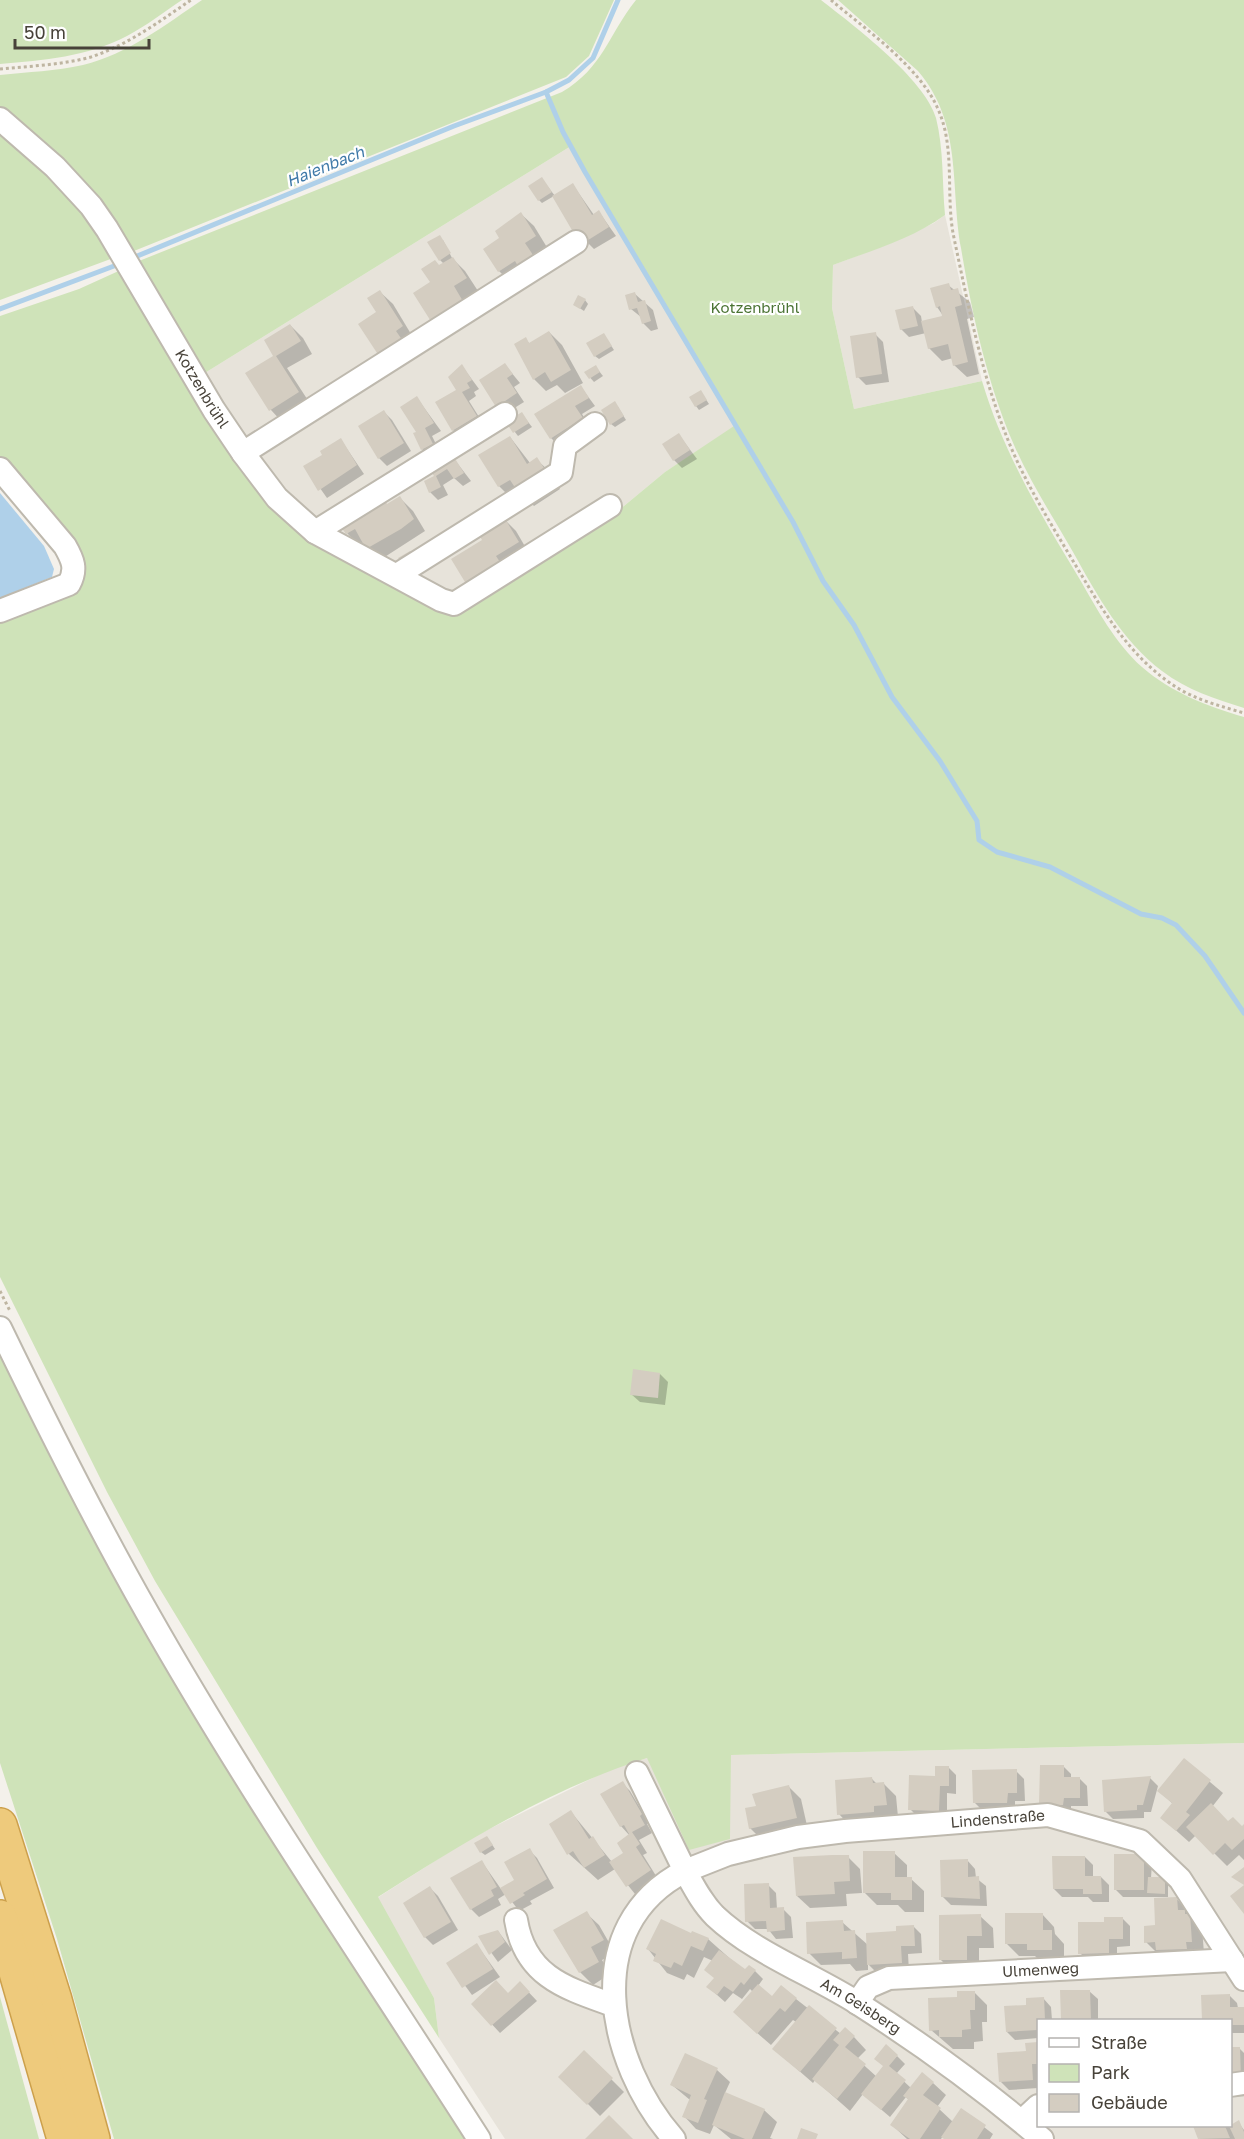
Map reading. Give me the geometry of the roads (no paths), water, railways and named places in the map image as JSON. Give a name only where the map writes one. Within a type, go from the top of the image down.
[{"type":"highway","points":[[0,1825],[55,2000],[93,2139]]},
{"type":"highway","points":[[0,1917],[64,2139]]},
{"type":"street","name":"Kotzenbrühl","points":[[0,118],[74,186],[107,229],[243,453],[283,504],[315,531],[441,600],[454,604],[610,506]]},
{"type":"street","points":[[243,453],[576,242]]},
{"type":"street","points":[[315,531],[505,414]]},
{"type":"street","points":[[397,575],[561,472],[565,446],[595,424]]},
{"type":"street","points":[[0,469],[65,546],[73,560],[74,570],[69,584],[0,611]]},
{"type":"street","points":[[7,1323],[61,1451],[147,1613],[269,1814],[473,2130]]},
{"type":"street","name":"Am Geisberg","points":[[637,1773],[685,1871],[704,1902],[733,1931],[857,2002],[938,2057],[1042,2139]]},
{"type":"street","name":"Lindenstraße","points":[[685,1871],[728,1854],[798,1837],[845,1831],[1048,1815],[1140,1842],[1180,1879],[1238,1970]]},
{"type":"street","points":[[674,2139],[651,2108],[636,2079],[623,2044],[613,2005],[614,1971],[628,1925],[641,1903],[656,1888],[685,1871]]},
{"type":"street","points":[[516,1920],[523,1949],[543,1973],[586,1996],[613,2005]]},
{"type":"street","name":"Ulmenweg","points":[[857,2002],[868,1987],[889,1978],[1238,1970]]},
{"type":"street","points":[[1022,2121],[1037,2107]]},
{"type":"water","points":[[0,493],[44,546],[54,569],[52,577],[0,598]]},
{"type":"waterway","name":"Haienbach","points":[[130,259],[454,126],[546,92],[569,80],[593,58],[618,0]]},
{"type":"waterway","points":[[546,92],[563,132],[585,172],[793,522],[823,581],[854,625],[892,697],[940,761],[977,821],[979,840],[997,852],[1050,867],[1141,914],[1162,918],[1176,925],[1205,956],[1244,1013]]},
{"type":"waterway","name":"Haienbach","points":[[0,309],[122,263]]}]
